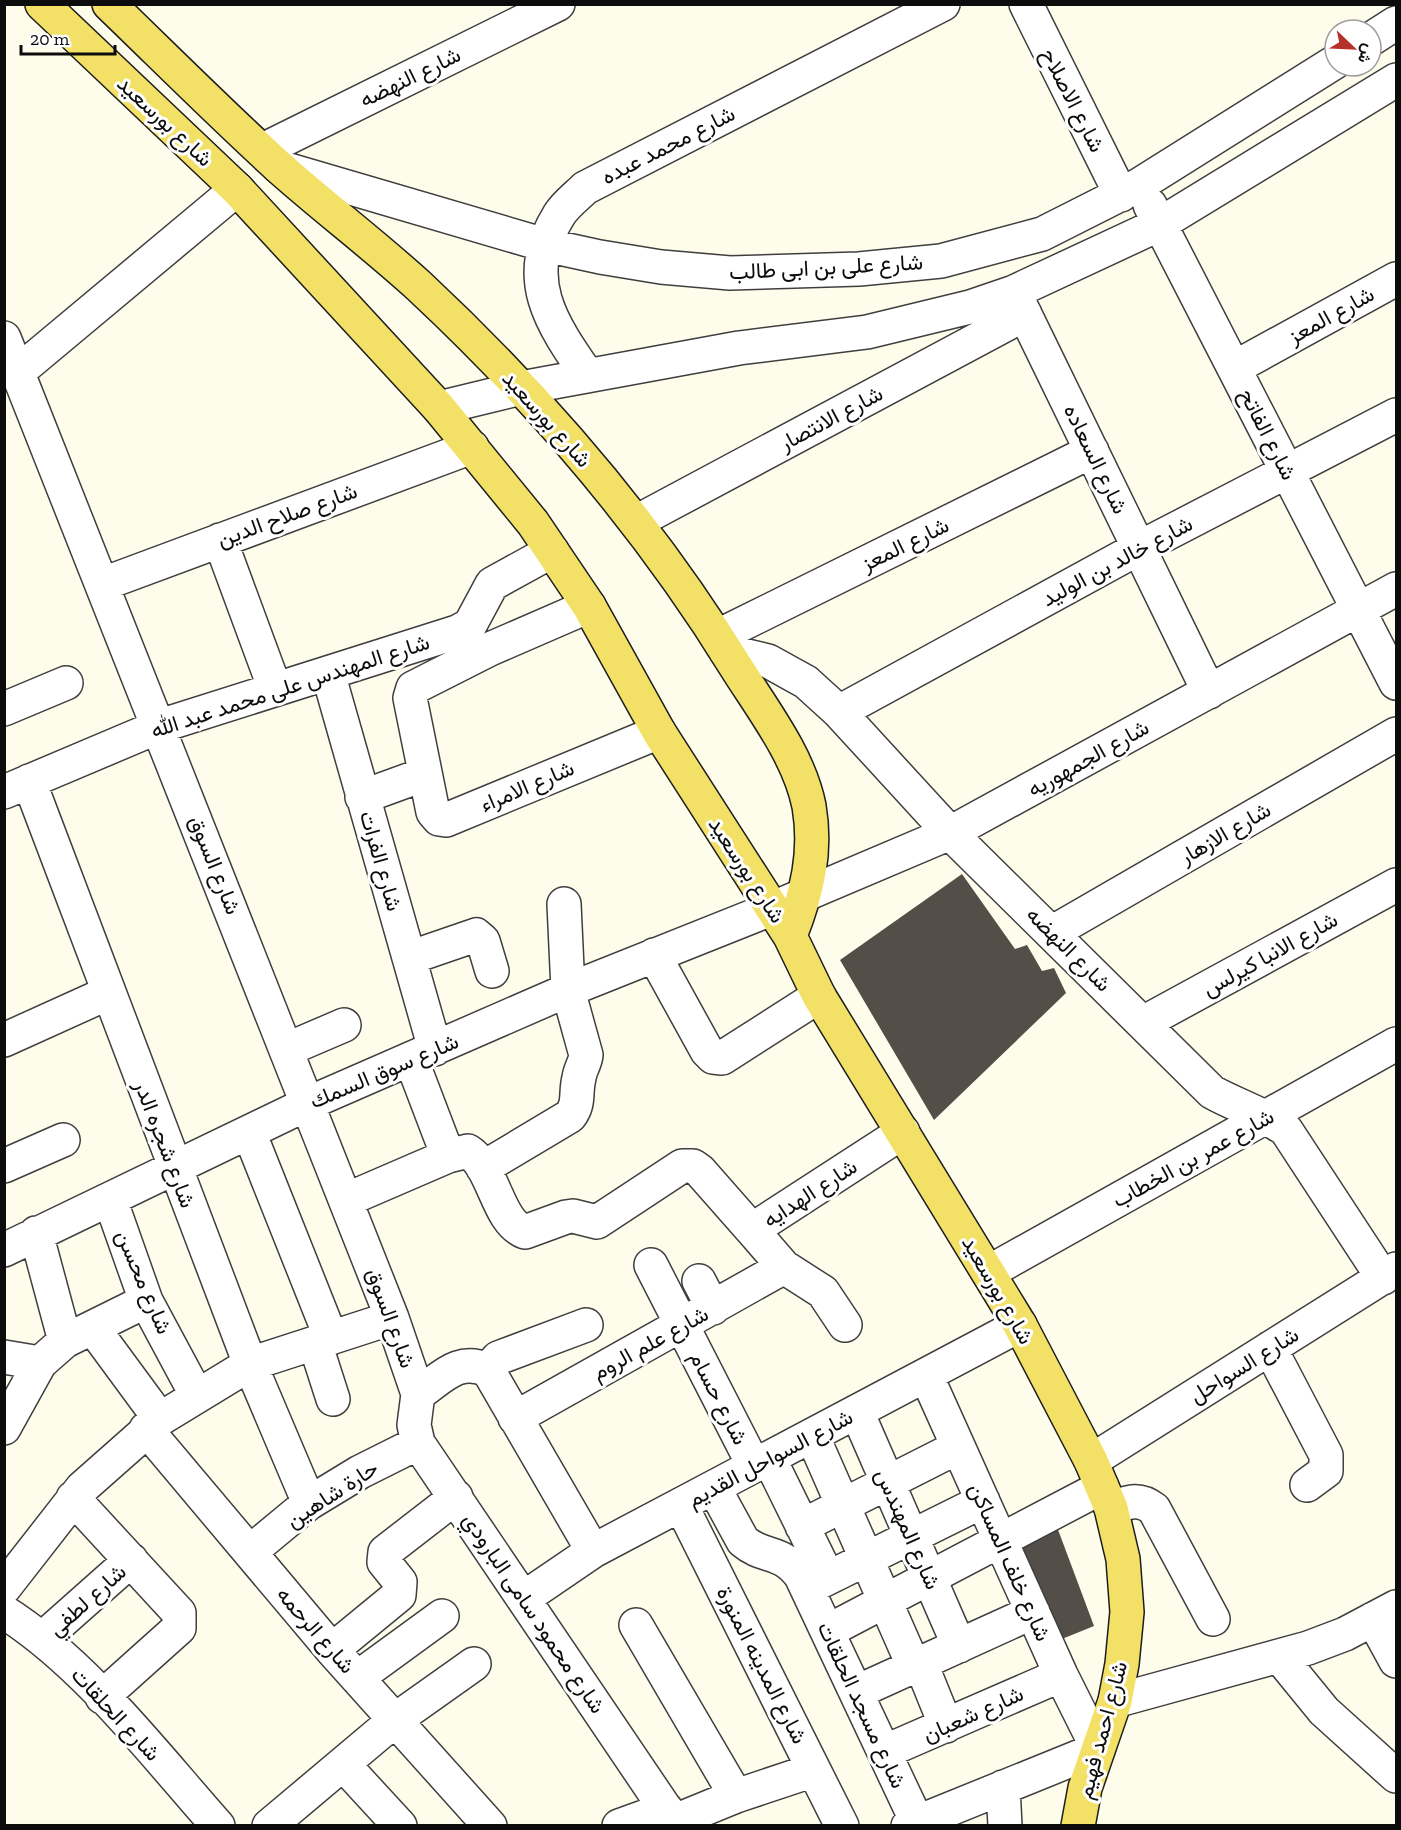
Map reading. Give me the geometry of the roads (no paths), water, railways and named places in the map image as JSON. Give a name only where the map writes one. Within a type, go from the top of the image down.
[{"type":"main road","name":"شارع بورسعيد","points":[[42,4],[237,189],[439,408],[534,523],[589,606],[659,732],[790,936],[819,996],[989,1272],[1020,1325],[1102,1485]]},
{"type":"main road","name":"شارع بورسعيد","points":[[109,4],[271,159],[416,284],[521,388],[636,522],[722,644],[799,773],[808,805],[813,841],[807,893],[790,936]]},
{"type":"main road","name":"شارع احمد فهيم","points":[[1078,1826],[1085,1788],[1115,1701],[1122,1664],[1127,1612],[1123,1559],[1102,1485]]},
{"type":"street","name":"شارع النهضه","points":[[271,159],[558,4]]},
{"type":"street","name":"شارع محمد عبده","points":[[588,376],[557,332],[545,305],[540,275],[545,245],[560,213],[585,188],[943,4]]},
{"type":"street","name":"شارع الاصلاح","points":[[1026,4],[1130,190]]},
{"type":"street","points":[[1383,31],[1396,23]]},
{"type":"street","name":"شارع على بن ابى طالب","points":[[271,159],[545,245],[661,267],[730,273],[859,269],[941,261],[1042,234],[1130,190],[1323,69]]},
{"type":"street","points":[[439,408],[521,388],[739,348],[867,332],[970,307],[1019,303],[1160,224],[1396,80]]},
{"type":"street","points":[[18,372],[237,189]]},
{"type":"street","name":"شارع الفاتح","points":[[1130,190],[1160,224],[1396,683]]},
{"type":"street","name":"شارع المعز","points":[[1234,368],[1396,279]]},
{"type":"street","name":"شارع السعاده","points":[[1019,303],[1209,692]]},
{"type":"street","name":"شارع الانتصار","points":[[636,522],[1019,303]]},
{"type":"street","name":"شارع السوق","points":[[4,338],[288,1049],[392,1318],[418,1394]]},
{"type":"street","name":"شارع خالد بن الوليد","points":[[839,712],[1139,548],[1396,415]]},
{"type":"street","name":"شارع صلاح الدين","points":[[103,584],[472,447]]},
{"type":"street","name":"شارع المعز","points":[[722,644],[1092,451]]},
{"type":"street","points":[[220,540],[275,689]]},
{"type":"street","name":"شارع المهندس على محمد عبد الله","points":[[12,783],[160,726],[457,632],[470,625],[492,584],[552,551]]},
{"type":"street","name":"شارع الجمهوريه","points":[[771,909],[951,832],[1396,589]]},
{"type":"street","points":[[362,797],[425,774],[410,698],[413,688],[490,649],[589,606]]},
{"type":"street","points":[[479,611],[490,649]]},
{"type":"street","name":"شارع النهضه","points":[[722,644],[788,670],[806,682],[839,712],[951,832],[1212,1092],[1238,1107],[1268,1116],[1286,1130],[1390,1274]]},
{"type":"street","name":"شارع الفرات","points":[[328,673],[409,958],[423,1054],[448,1156]]},
{"type":"street","points":[[4,709],[66,683]]},
{"type":"street","name":"شارع الامراء","points":[[425,774],[433,812],[439,819],[446,820],[659,732]]},
{"type":"street","name":"شارع الازهار","points":[[1053,932],[1396,734]]},
{"type":"street","name":"شارع شجره الدر","points":[[12,783],[108,993],[250,1365],[309,1503]]},
{"type":"street","name":"شارع الانبا كيرلس","points":[[1143,1023],[1396,885]]},
{"type":"street","points":[[483,1168],[570,1116],[576,1108],[578,1081],[586,1055],[568,990],[564,904]]},
{"type":"street","name":"شارع سوق السمك","points":[[4,1250],[309,1103],[568,990],[771,909]]},
{"type":"street","points":[[409,958],[476,934],[483,940],[492,971]]},
{"type":"street","points":[[654,956],[707,1051],[713,1057],[722,1058],[819,996]]},
{"type":"street","points":[[4,1040],[108,993]]},
{"type":"street","points":[[288,1049],[344,1025]]},
{"type":"street","name":"شارع عمر بن الخطاب","points":[[989,1272],[1396,1044]]},
{"type":"street","points":[[249,1132],[323,1340],[333,1399]]},
{"type":"street","name":"شارع الهدايه","points":[[346,1200],[448,1156],[468,1151],[483,1168],[513,1225],[525,1232],[573,1216],[588,1222],[597,1222],[682,1166],[688,1165],[700,1171],[752,1230],[903,1132]]},
{"type":"street","points":[[4,1166],[63,1140]]},
{"type":"street","name":"شارع محسن","points":[[110,1199],[146,1301],[197,1396]]},
{"type":"street","points":[[752,1230],[784,1267],[823,1292],[845,1325]]},
{"type":"street","points":[[36,1233],[79,1335]]},
{"type":"street","name":"شارع حسام","points":[[651,1265],[681,1325],[761,1462],[802,1526],[818,1583]]},
{"type":"street","name":"شارع علم الروم","points":[[515,1418],[681,1325],[706,1294],[784,1267]]},
{"type":"street","name":"شارع السواحل","points":[[1102,1485],[1270,1348],[1390,1274]]},
{"type":"street","points":[[4,1428],[40,1364],[79,1335],[146,1301]]},
{"type":"street","points":[[4,1588],[73,1498],[153,1424],[250,1365],[392,1318]]},
{"type":"street","points":[[488,1370],[498,1358],[586,1325]]},
{"type":"street","name":"شارع السواحل القديم","points":[[524,1598],[593,1551],[1020,1325]]},
{"type":"street","name":"شارع الرحمه","points":[[79,1335],[153,1424],[250,1552],[332,1650],[490,1826]]},
{"type":"street","points":[[1270,1348],[1326,1455],[1326,1471],[1307,1485]]},
{"type":"street","points":[[4,1357],[40,1364]]},
{"type":"street","points":[[418,1443],[414,1425],[418,1394],[463,1365],[474,1364],[488,1370],[593,1551]]},
{"type":"street","name":"شارع خلف المساكن","points":[[926,1375],[1061,1675],[1098,1749]]},
{"type":"street","name":"شارع المهندس","points":[[857,1412],[959,1646]]},
{"type":"street","points":[[812,1435],[886,1601],[946,1726]]},
{"type":"street","name":"حارة شاهين","points":[[250,1552],[309,1503],[360,1472],[418,1443]]},
{"type":"street","name":"شارع محمود سامى البارودي","points":[[418,1443],[673,1819]]},
{"type":"street","points":[[802,1526],[958,1447]]},
{"type":"street","points":[[828,1631],[1102,1485],[1133,1501],[1141,1501],[1154,1509],[1213,1619]]},
{"type":"street","points":[[714,1488],[743,1541],[751,1548],[783,1558],[818,1583],[983,1501]]},
{"type":"street","points":[[332,1650],[399,1595],[400,1582],[384,1562],[385,1552],[456,1497]]},
{"type":"street","points":[[73,1498],[179,1612],[181,1620],[179,1628],[102,1697]]},
{"type":"street","name":"شارع المدينه المنورة","points":[[681,1505],[842,1826]]},
{"type":"street","name":"شارع لطفي","points":[[42,1639],[131,1560]]},
{"type":"street","name":"شارع مسجد الحلقات","points":[[818,1583],[828,1631],[884,1752],[912,1823]]},
{"type":"street","name":"شارع الحلقات","points":[[4,1612],[42,1639],[102,1697],[218,1826]]},
{"type":"street","points":[[857,1692],[1033,1612]]},
{"type":"street","points":[[1115,1701],[1279,1656],[1345,1634],[1385,1613],[1396,1661]]},
{"type":"street","points":[[357,1678],[442,1616]]},
{"type":"street","points":[[636,1625],[736,1796]]},
{"type":"street","points":[[1279,1656],[1323,1711],[1396,1776]]},
{"type":"street","points":[[268,1826],[396,1720],[474,1664]]},
{"type":"street","name":"شارع شعبان","points":[[884,1752],[1061,1675]]},
{"type":"street","points":[[912,1823],[1098,1749]]},
{"type":"street","points":[[343,1764],[400,1826]]},
{"type":"street","points":[[619,1826],[673,1819],[814,1770]]},
{"type":"street","points":[[1003,1787],[1005,1826]]}]
